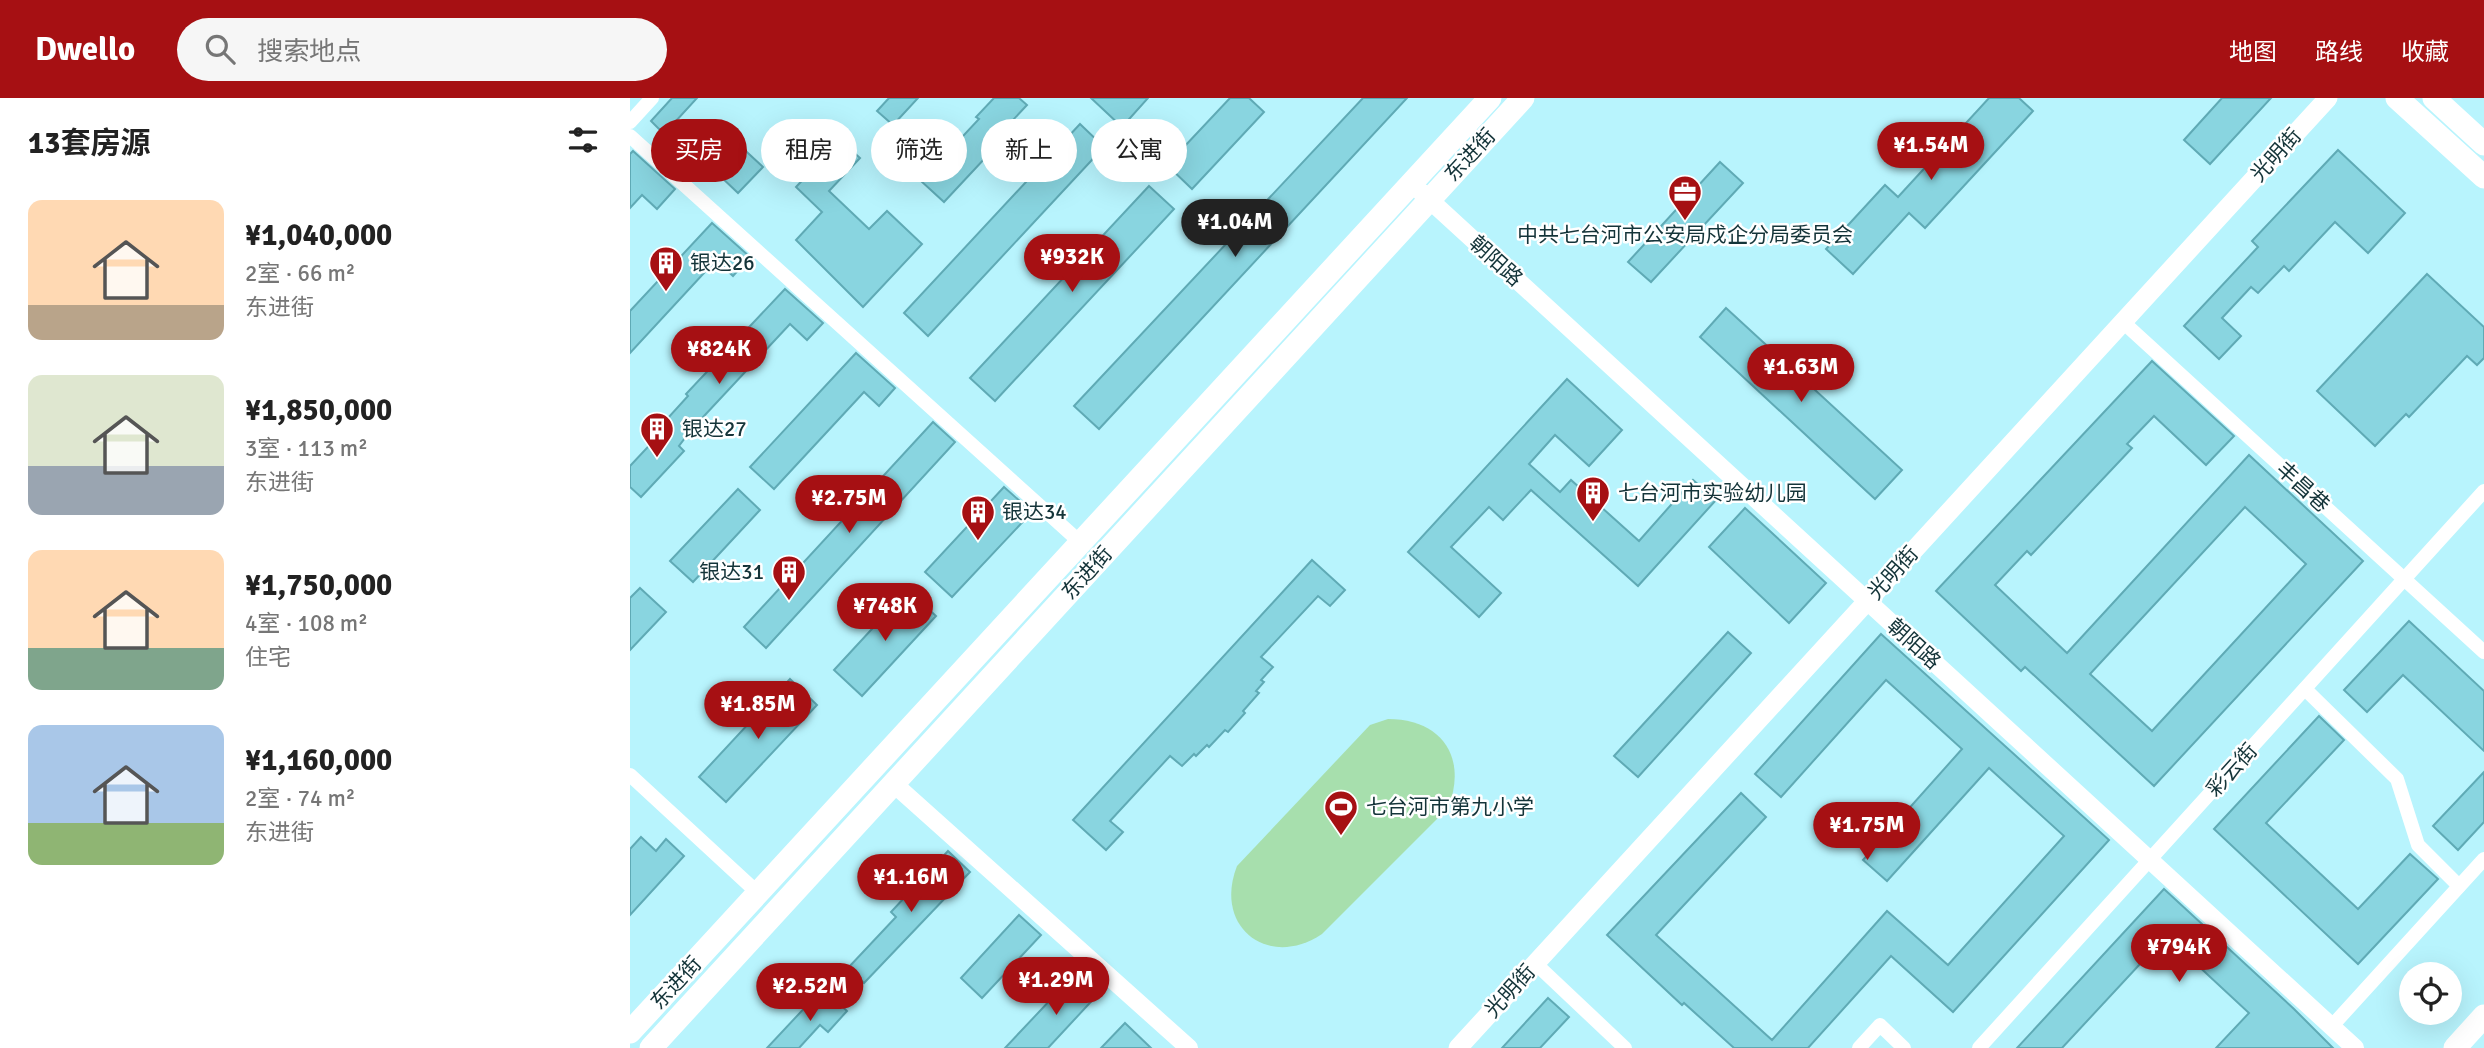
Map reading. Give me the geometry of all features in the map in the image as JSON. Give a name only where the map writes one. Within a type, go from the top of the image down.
[{"type":"main road","name":"东进街","points":[[630,1032],[1490,98]]},
{"type":"main road","name":"东进街","points":[[651,1048],[1523,98]]},
{"type":"main road","name":"光明街","points":[[1458,1048],[2328,98]]},
{"type":"main road","points":[[2397,98],[2484,177]]},
{"type":"main road","points":[[2434,98],[2484,144]]},
{"type":"main road","points":[[2455,1048],[2484,1016]]},
{"type":"street","points":[[630,122],[652,98]]},
{"type":"street","points":[[630,136],[1081,543]]},
{"type":"street","name":"朝阳路","points":[[1412,183],[2356,1048]]},
{"type":"street","name":"丰昌巷","points":[[2123,322],[2484,652]]},
{"type":"street","name":"彩云街","points":[[1979,1048],[2484,491]]},
{"type":"street","points":[[2305,689],[2397,779],[2417,845],[2459,886]]},
{"type":"street","points":[[630,775],[759,894]]},
{"type":"street","points":[[894,784],[1180,1045]]},
{"type":"street","points":[[2332,1026],[2484,859]]},
{"type":"street","points":[[1536,964],[1625,1048]]},
{"type":"street","points":[[1859,1048],[1880,1026],[1904,1048]]},
{"type":"green space","name":"七台河市第九小学","points":[[1388,719],[1423,726],[1436,734],[1446,745],[1455,773],[1448,808],[1322,934],[1302,944],[1283,947],[1265,944],[1250,936],[1239,924],[1233,907],[1232,888],[1237,866],[1370,725]]},
{"type":"building","points":[[672,98],[697,98],[678,119],[653,119]]},
{"type":"building","points":[[889,98],[918,98],[899,119],[886,119],[877,111]]},
{"type":"building","points":[[994,98],[1019,98],[1027,105],[1014,119],[981,119],[981,162],[967,177],[967,132],[979,119],[976,117]]},
{"type":"building","points":[[1091,98],[1148,98],[1129,119],[1113,119]]},
{"type":"building","points":[[1230,98],[1249,98],[1264,112],[1192,189],[1185,182],[1187,182],[1187,144]]},
{"type":"building","points":[[1363,98],[1407,98],[1099,429],[1074,406]]},
{"type":"building","points":[[1989,98],[2019,98],[2033,111],[1925,228],[1909,213],[1853,274],[1826,249],[1885,185],[1898,197]]},
{"type":"building","points":[[2222,98],[2271,98],[2210,164],[2184,140]]},
{"type":"building","points":[[1080,124],[1091,135],[1091,161],[1077,176],[1077,127]]},
{"type":"building","points":[[2338,150],[2405,213],[2368,253],[2335,222],[2289,271],[2284,266],[2258,293],[2251,287],[2222,318],[2241,336],[2219,359],[2184,326],[2258,247],[2252,241]]},
{"type":"building","points":[[633,151],[651,167],[651,182],[667,182],[675,189],[657,209],[642,195],[630,208],[630,154]]},
{"type":"building","points":[[747,152],[761,165],[761,169],[738,193],[726,182],[747,182]]},
{"type":"building","name":"中共七台河市公安局戍企分局委员会","points":[[1720,162],[1743,183],[1651,282],[1628,262]]},
{"type":"building","points":[[801,182],[837,182],[829,191],[869,229],[887,211],[922,244],[863,307],[796,240],[822,212],[796,187]]},
{"type":"building","points":[[922,182],[963,182],[944,202]]},
{"type":"building","points":[[1026,182],[1071,182],[928,336],[904,313]]},
{"type":"building","points":[[1149,186],[1174,209],[995,401],[970,378]]},
{"type":"building","name":"银达26","points":[[712,223],[750,257],[733,276],[716,260],[630,353],[630,311]]},
{"type":"building","points":[[2427,274],[2484,327],[2484,358],[2477,365],[2467,356],[2409,417],[2406,414],[2375,446],[2317,391]]},
{"type":"building","points":[[785,289],[823,323],[807,340],[790,324],[691,430],[679,446],[684,451],[641,497],[630,487],[630,466],[661,433],[657,430],[688,396],[686,394]]},
{"type":"building","points":[[1726,308],[1902,470],[1875,499],[1700,337]]},
{"type":"building","points":[[856,353],[895,388],[879,406],[864,392],[774,489],[750,467]]},
{"type":"building","points":[[2152,361],[2234,436],[2206,465],[2154,416],[2127,444],[2132,448],[2031,555],[2027,551],[1995,585],[2067,653],[2249,455],[2363,561],[2154,786],[2025,667],[2021,671],[1936,591]],"holes":[[[2245,507],[2306,564],[2152,731],[2090,674]]]},
{"type":"building","points":[[1567,379],[1622,430],[1589,466],[1555,435],[1529,464],[1560,492],[1571,480],[1639,541],[1693,480],[1716,500],[1638,586],[1531,490],[1503,520],[1489,507],[1451,547],[1501,593],[1479,617],[1408,552]]},
{"type":"building","points":[[933,422],[955,442],[766,648],[744,627]]},
{"type":"building","name":"银达34","points":[[1004,487],[1032,512],[952,597],[925,572]]},
{"type":"building","points":[[738,489],[760,510],[693,582],[670,561]]},
{"type":"building","points":[[1745,508],[1826,583],[1789,623],[1709,547]]},
{"type":"building","points":[[1312,560],[1345,590],[1330,606],[1318,596],[1261,657],[1273,667],[1261,680],[1264,682],[1256,691],[1259,693],[1228,732],[1225,730],[1209,747],[1207,745],[1196,756],[1194,754],[1182,766],[1170,756],[1110,821],[1123,832],[1106,850],[1073,820]]},
{"type":"building","points":[[640,588],[666,612],[630,650],[630,598]]},
{"type":"building","points":[[908,590],[936,616],[862,696],[834,670]]},
{"type":"building","points":[[2409,621],[2484,691],[2484,751],[2403,675],[2367,712],[2344,690]]},
{"type":"building","points":[[1728,632],[1751,653],[1638,777],[1614,756]]},
{"type":"building","points":[[1881,634],[2109,840],[1953,1012],[1891,956],[1808,1048],[1734,1048],[1684,1003],[1682,1005],[1607,935],[1741,793],[1766,817],[1656,935],[1772,1040],[1887,911],[1948,965],[2064,836],[1989,768],[1887,881],[1863,860],[1962,749],[1886,680],[1781,797],[1755,774]]},
{"type":"building","points":[[790,679],[817,705],[726,802],[699,777]]},
{"type":"building","points":[[2319,716],[2344,740],[2266,823],[2358,909],[2410,854],[2438,879],[2358,964],[2214,829]]},
{"type":"building","points":[[2484,772],[2484,822],[2458,850],[2433,826]]},
{"type":"building","points":[[641,837],[656,851],[666,839],[684,856],[630,915],[630,849]]},
{"type":"building","points":[[948,851],[970,872],[864,983],[848,968],[896,917],[891,912]]},
{"type":"building","points":[[2164,889],[2333,1048],[2216,1048],[2249,1013],[2166,936],[2062,1048],[2017,1048]]},
{"type":"building","points":[[1019,915],[1041,935],[982,998],[961,978]]},
{"type":"building","points":[[1081,975],[1100,992],[1048,1048],[1005,1048],[1054,996],[1058,1000]]},
{"type":"building","points":[[827,993],[847,1011],[828,1032],[820,1025],[799,1048],[767,1048],[811,1001],[816,1005]]},
{"type":"building","points":[[1548,998],[1569,1017],[1540,1048],[1502,1048]]},
{"type":"building","points":[[1125,1023],[1151,1048],[1101,1048]]},
{"type":"place","name":"中共七台河市公安局戍企分局委员会","points":[[1685,222]]},
{"type":"place","name":"银达26","points":[[666,293]]},
{"type":"place","name":"银达27","points":[[657,459]]},
{"type":"place","name":"七台河市实验幼儿园","points":[[1593,523]]},
{"type":"place","name":"银达34","points":[[978,542]]},
{"type":"place","name":"银达31","points":[[789,602]]},
{"type":"place","name":"七台河市第九小学","points":[[1341,837]]}]
